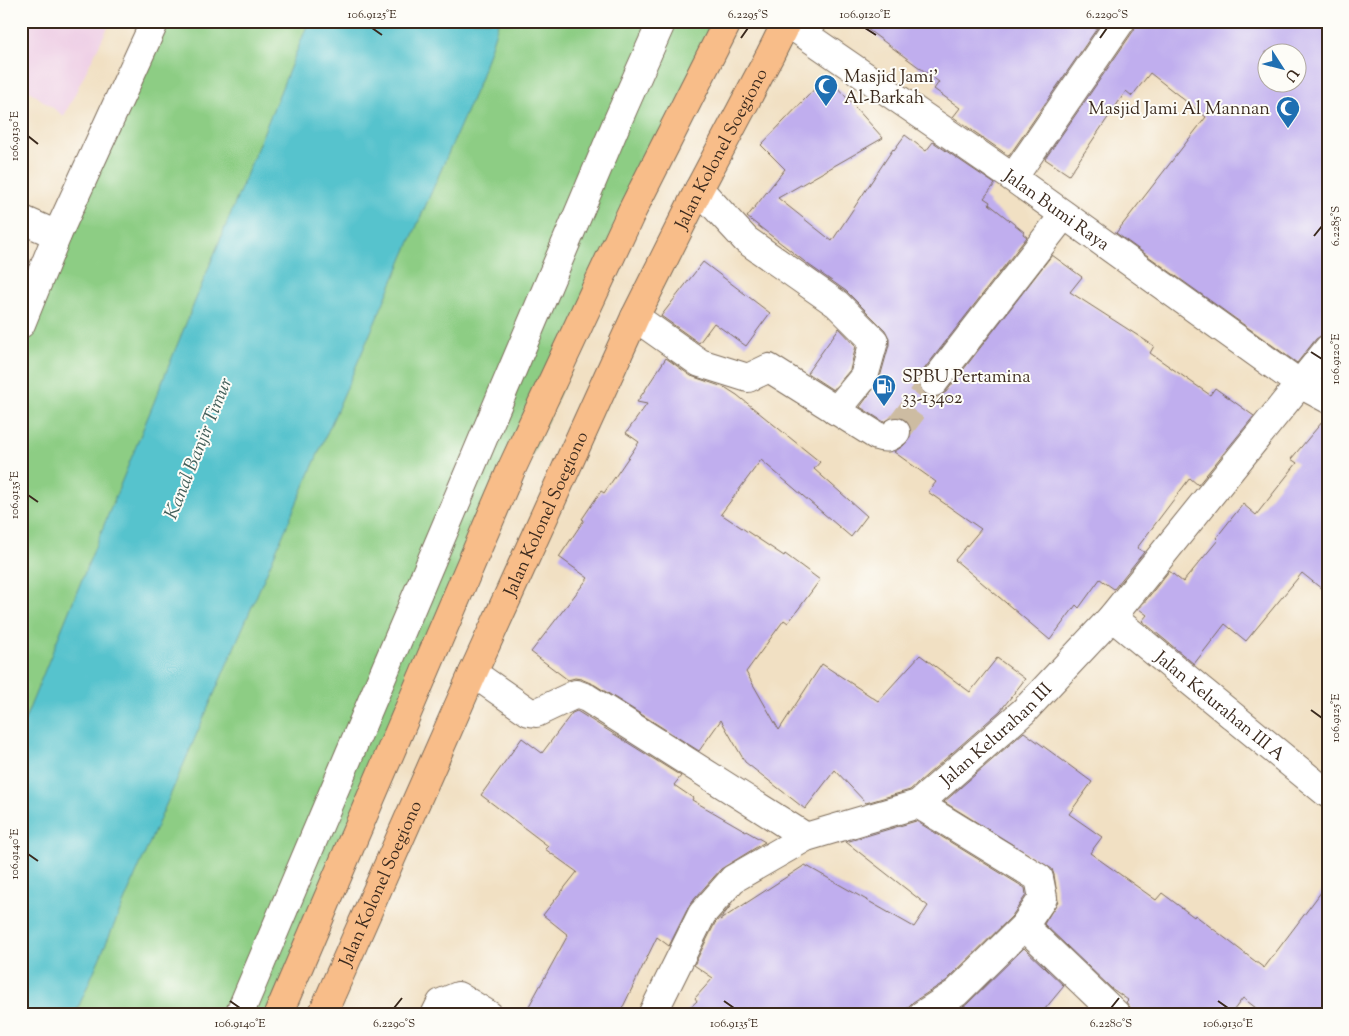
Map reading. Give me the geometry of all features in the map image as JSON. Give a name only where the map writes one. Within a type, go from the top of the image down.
[{"type":"main road","points":[[278,1015],[511,470],[632,211],[728,21]]},
{"type":"main road","name":"Jalan Kolonel Soegiono","points":[[322,1015],[472,673],[635,317],[786,21]]},
{"type":"street","points":[[21,324],[57,235],[155,21]]},
{"type":"street","points":[[239,1015],[618,120],[662,21]]},
{"type":"street","name":"Jalan Bumi Raya","points":[[786,21],[1064,214],[1300,384],[1328,399]]},
{"type":"street","points":[[1013,178],[1121,21]]},
{"type":"street","points":[[699,189],[746,240],[837,304],[874,341],[864,377],[836,411]]},
{"type":"street","points":[[934,382],[1064,214]]},
{"type":"street","points":[[21,219],[57,235]]},
{"type":"street","points":[[635,317],[700,363],[748,378],[769,368],[877,436],[884,439],[896,432]]},
{"type":"street","name":"Jalan Kelurahan III","points":[[654,1014],[702,914],[733,878],[806,837],[918,804],[1024,711],[1112,617],[1328,349]]},
{"type":"street","name":"Jalan Kelurahan III A","points":[[1112,617],[1328,794]]},
{"type":"street","points":[[472,673],[529,712],[536,713],[576,694],[587,698],[806,837]]},
{"type":"street","points":[[918,804],[1039,878],[1043,898],[1024,926],[956,993],[922,1015]]},
{"type":"street","points":[[1024,926],[1117,1015]]},
{"type":"street","points":[[435,1015],[441,1003],[458,996],[489,1015]]},
{"type":"shaded area","points":[[21,21],[111,21],[64,116],[21,85]]},
{"type":"green space","points":[[155,21],[728,21],[278,1015],[21,1015],[21,324]]},
{"type":"water","name":"Kanal Banjir Timur","points":[[309,21],[499,21],[480,80],[75,1015],[21,1015],[21,729]]},
{"type":"building","points":[[856,21],[1102,21],[1009,156],[953,117],[960,108],[934,89],[939,82]]},
{"type":"building","points":[[1136,21],[1328,21],[1328,334],[1316,339],[1297,363],[1116,233],[1206,117],[1150,73],[1132,96],[1126,91],[1069,175],[1045,159],[1134,30]]},
{"type":"building","points":[[827,76],[883,138],[778,198],[832,241],[893,149],[905,135],[926,151],[933,142],[995,184],[984,198],[1024,232],[1023,234],[1027,237],[922,372],[919,380],[920,388],[924,394],[932,397],[940,396],[946,392],[1052,255],[1082,277],[1070,292],[1154,346],[1150,353],[1210,395],[1215,388],[1254,416],[1198,485],[1190,478],[1137,548],[1144,552],[1114,589],[1100,579],[1079,608],[1076,605],[1050,640],[955,560],[981,529],[928,492],[936,482],[894,452],[910,438],[911,430],[908,422],[902,418],[894,417],[884,422],[860,407],[879,381],[889,345],[889,338],[885,330],[846,291],[747,217],[785,169],[761,145]]},
{"type":"building","points":[[703,262],[770,313],[746,346],[714,323],[699,343],[661,316]]},
{"type":"building","points":[[839,328],[856,346],[850,370],[833,390],[807,373]]},
{"type":"building","points":[[666,358],[691,376],[726,388],[737,395],[820,462],[814,469],[867,516],[851,537],[761,460],[721,514],[784,556],[785,554],[820,580],[788,623],[784,620],[746,672],[779,730],[822,664],[878,701],[920,655],[970,692],[997,658],[1025,679],[1001,710],[910,790],[866,803],[835,770],[805,809],[745,762],[721,720],[699,751],[595,685],[581,679],[568,680],[531,652],[588,578],[559,557],[601,491],[604,493],[639,442],[626,433],[647,404],[637,402]]},
{"type":"building","points":[[1328,415],[1328,594],[1302,573],[1246,641],[1225,624],[1194,664],[1142,621],[1147,615],[1139,609],[1169,571],[1183,582],[1218,540],[1216,538],[1243,504],[1256,515],[1297,463],[1291,459]]},
{"type":"building","points":[[577,711],[681,776],[674,785],[693,798],[692,800],[765,842],[721,869],[690,904],[669,946],[657,937],[619,1015],[524,1015],[568,935],[543,915],[577,872],[545,849],[548,846],[481,795],[522,738],[542,753],[572,713]]},
{"type":"building","points":[[1024,732],[1092,782],[1069,814],[1102,837],[1090,853],[1156,900],[1162,893],[1194,917],[1195,915],[1264,968],[1328,883],[1328,1015],[1265,1015],[1243,998],[1230,1015],[1132,1015],[1132,1010],[1126,1002],[1128,1000],[1111,988],[1044,924],[1058,901],[1052,869],[944,802]]},
{"type":"building","points":[[916,821],[1025,888],[1026,895],[1012,916],[946,981],[908,1007],[907,1015],[682,1015],[697,1001],[695,998],[713,978],[694,965],[715,923],[732,904],[720,920],[805,865],[914,927],[928,906],[846,842]]},
{"type":"building","points":[[1024,948],[1064,986],[1040,1015],[951,1015],[967,1004]]},
{"type":"tunnel","points":[[896,432],[934,382]]},
{"type":"place","name":"Masjid Jami' Al-Barkah","points":[[826,107]]},
{"type":"place","name":"Masjid Jami Al Mannan","points":[[1288,129]]},
{"type":"place","name":"SPBU Pertamina 33-13402","points":[[884,407]]}]
